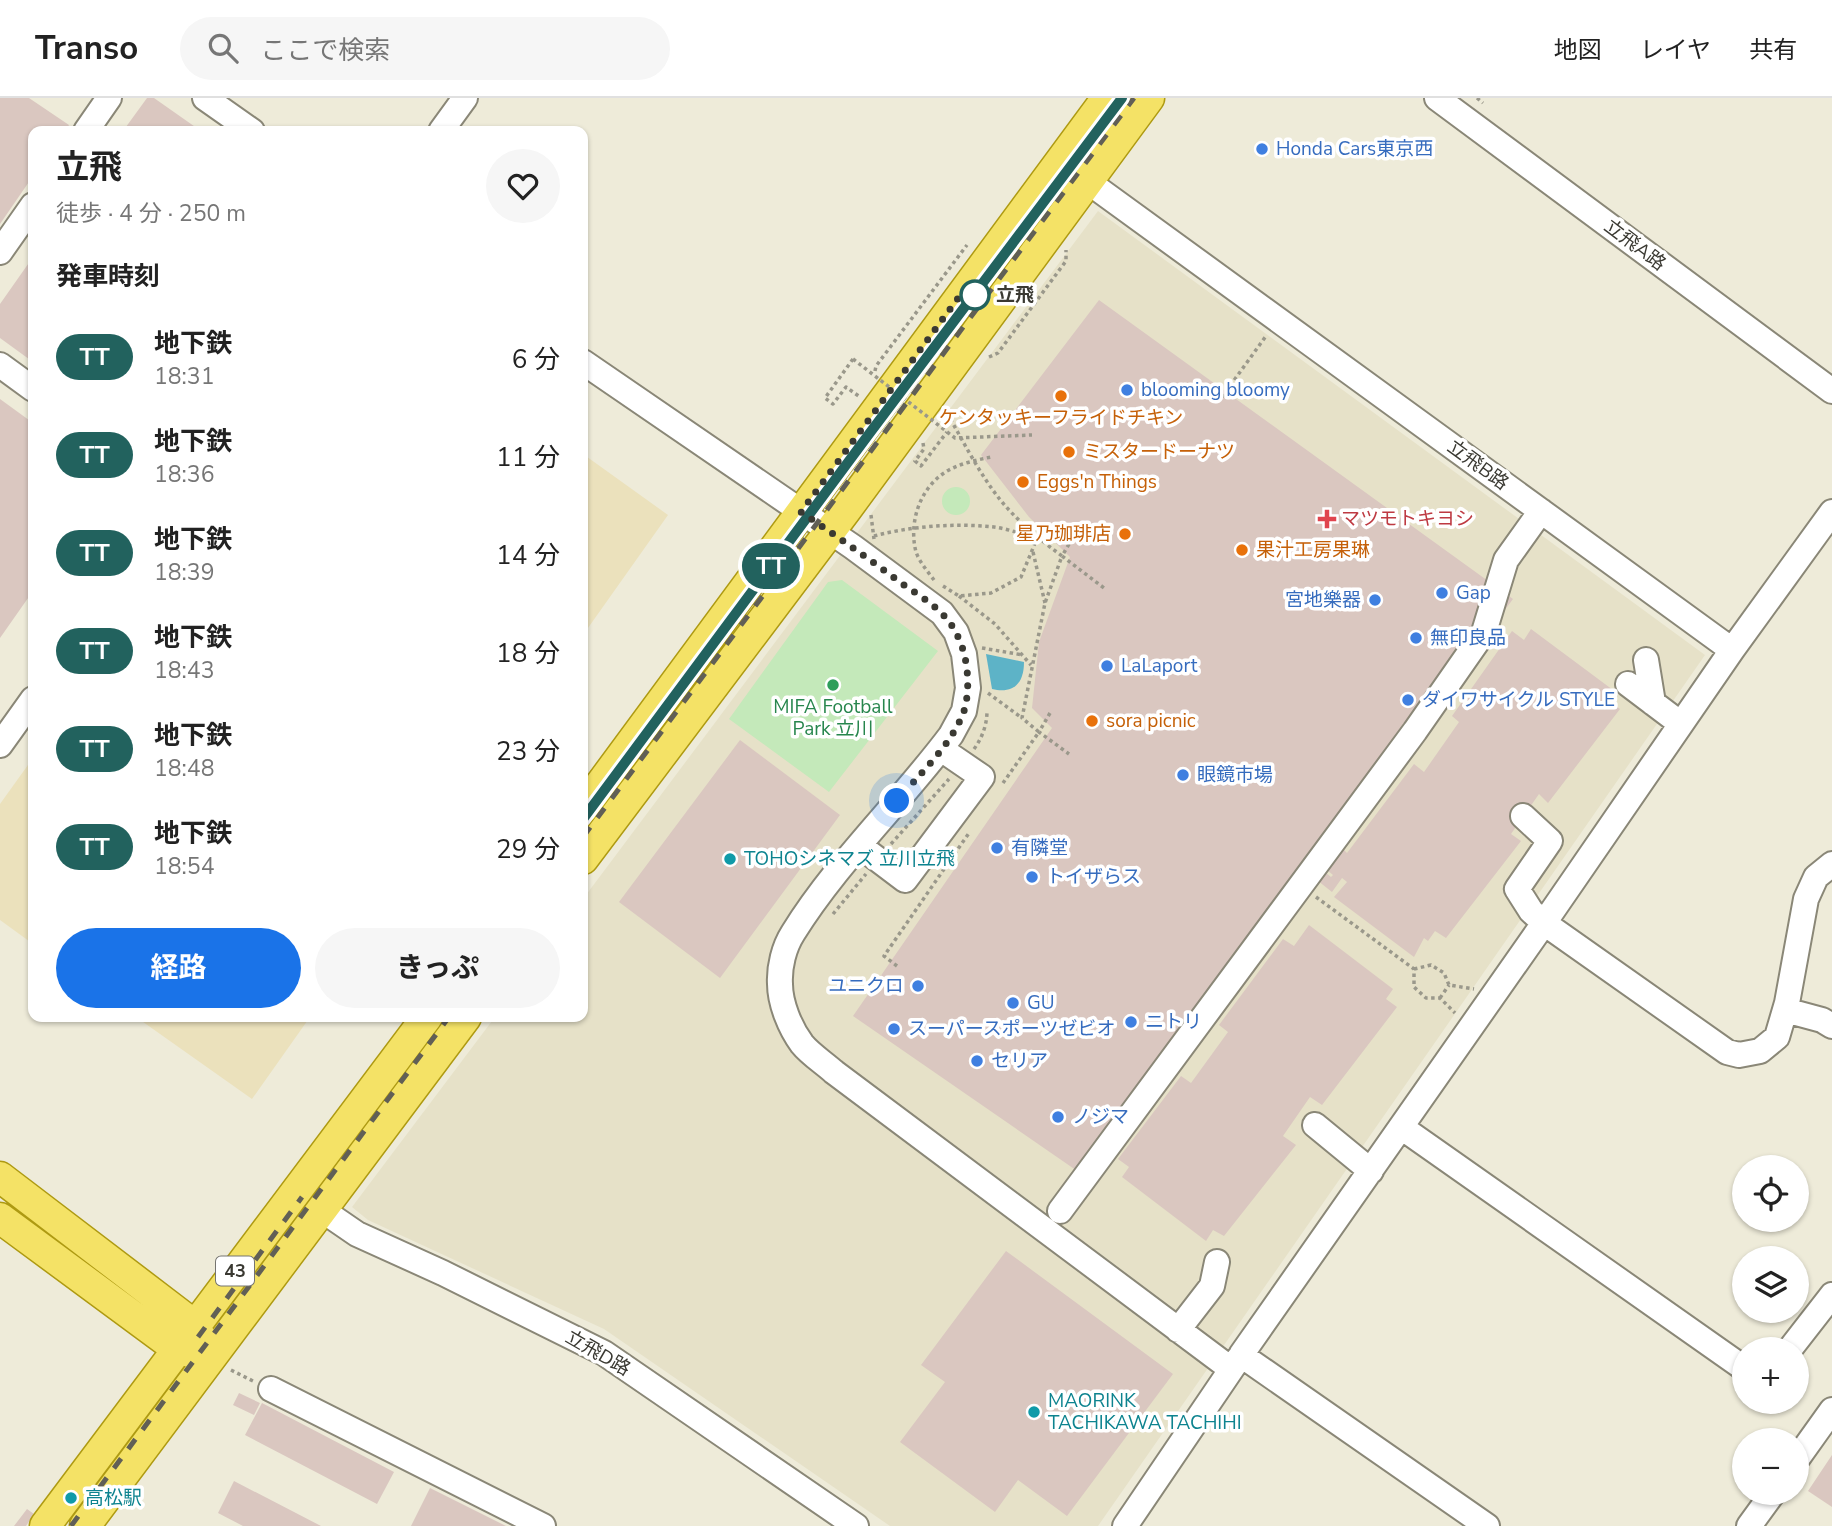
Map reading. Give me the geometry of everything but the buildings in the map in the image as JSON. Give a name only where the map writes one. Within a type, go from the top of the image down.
[{"type":"main road","points":[[588,801],[1107,98]]},
{"type":"main road","points":[[588,852],[830,531],[1149,98]]},
{"type":"main road","name":"43","points":[[45,1526],[423,1022]]},
{"type":"main road","name":"43","points":[[85,1526],[219,1363],[322,1210],[462,1022]]},
{"type":"main road","points":[[0,1177],[194,1325],[219,1363]]},
{"type":"main road","points":[[0,1218],[176,1348],[219,1363]]},
{"type":"street","points":[[89,126],[109,98]]},
{"type":"street","points":[[205,98],[245,126]]},
{"type":"street","points":[[444,126],[465,98]]},
{"type":"street","name":"立飛A路","points":[[1437,98],[1832,391]]},
{"type":"street","name":"立飛B路","points":[[1087,181],[1732,650]]},
{"type":"street","points":[[0,252],[28,212]]},
{"type":"street","points":[[0,365],[28,385]]},
{"type":"street","points":[[588,365],[830,531],[942,613],[956,632],[964,654],[968,688],[964,711],[941,749],[869,852],[792,934],[783,956],[780,984],[783,1003],[802,1045],[834,1072],[1178,1330],[1236,1362],[1487,1526]]},
{"type":"street","points":[[1060,1211],[1415,731],[1484,632],[1506,560],[1541,511]]},
{"type":"street","points":[[1125,1526],[1236,1362],[1732,650],[1832,512]]},
{"type":"street","points":[[1646,660],[1653,702]]},
{"type":"street","points":[[1628,684],[1681,724]]},
{"type":"street","points":[[0,745],[28,706]]},
{"type":"street","points":[[869,852],[905,880],[982,777],[941,749]]},
{"type":"street","points":[[1523,816],[1550,841],[1517,889],[1531,911],[1544,923],[1727,1052],[1739,1055],[1760,1051],[1777,1037],[1807,899],[1816,877],[1832,863]]},
{"type":"street","points":[[1785,1010],[1822,1020],[1832,1026]]},
{"type":"street","points":[[1315,1125],[1371,1171]]},
{"type":"street","points":[[1401,1127],[1732,1359]]},
{"type":"street","name":"立飛D路","points":[[322,1210],[357,1234],[443,1273],[604,1353],[856,1526]]},
{"type":"street","points":[[1178,1330],[1212,1286],[1217,1262]]},
{"type":"street","points":[[1799,1337],[1832,1295]]},
{"type":"street","points":[[271,1389],[535,1524]]},
{"type":"street","points":[[1809,1442],[1832,1410]]},
{"type":"street","points":[[1749,1526],[1764,1505]]},
{"type":"path","points":[[1477,98],[1483,103]]},
{"type":"path","points":[[870,386],[876,366],[973,237]]},
{"type":"path","points":[[982,360],[998,353],[1066,261],[1066,243]]},
{"type":"path","points":[[1222,397],[1269,331]]},
{"type":"path","points":[[867,395],[864,400],[846,387],[833,404],[825,398],[853,359],[955,438],[1032,435]]},
{"type":"path","points":[[944,408],[973,461],[999,499],[1038,538],[1104,588]]},
{"type":"path","points":[[928,430],[936,419]]},
{"type":"path","points":[[923,449],[915,461],[921,466],[947,432]]},
{"type":"path","points":[[991,457],[950,470],[932,482],[919,504],[914,528],[916,553],[933,580],[995,624],[1031,665]]},
{"type":"path","points":[[870,508],[874,539],[914,528],[995,527],[1038,538]]},
{"type":"path","points":[[950,605],[959,596],[991,593],[1020,578],[1043,524]]},
{"type":"path","points":[[1022,718],[1045,603],[1069,544]]},
{"type":"path","points":[[1033,550],[1045,603]]},
{"type":"path","points":[[982,659],[980,647],[1024,655]]},
{"type":"path","points":[[825,924],[869,852],[963,764],[979,742],[987,721],[986,682]]},
{"type":"path","points":[[988,693],[1069,754]]},
{"type":"path","points":[[1000,788],[1050,712]]},
{"type":"path","points":[[897,966],[884,956],[969,833]]},
{"type":"path","points":[[1310,893],[1414,969],[1431,965],[1444,973],[1449,985]]},
{"type":"path","points":[[1414,969],[1414,987],[1426,998],[1440,998],[1459,1017]]},
{"type":"path","points":[[1440,998],[1449,985]]},
{"type":"path","points":[[1449,985],[1476,990],[1471,999]]},
{"type":"path","points":[[219,1363],[271,1389]]},
{"type":"shaded area","points":[[1098,211],[1705,655],[1098,1526],[890,1526],[604,1329],[368,1220],[352,1207],[491,1022],[588,1022],[588,892]]},
{"type":"green space","points":[[956,487],[966,491],[970,501],[966,511],[956,515],[946,511],[942,501],[946,491]]},
{"type":"green space","name":"MIFA Football Park 立川","points":[[842,580],[938,651],[829,792],[729,719],[828,582]]},
{"type":"sand","points":[[588,458],[668,515],[588,628]]},
{"type":"sand","points":[[28,765],[28,940],[0,920],[0,804]]},
{"type":"sand","points":[[143,1022],[306,1022],[252,1099]]},
{"type":"water","points":[[986,654],[1024,662],[1022,676],[1016,686],[1006,690],[992,689]]},
{"type":"railway","points":[[588,830],[1134,98]]},
{"type":"railway","points":[[627,760],[903,390]]},
{"type":"railway","points":[[71,1526],[445,1022]]},
{"type":"railway","points":[[198,1337],[302,1197]]},
{"type":"metro line","name":"TT","points":[[588,812],[1122,98]]},
{"type":"place","name":"Honda Cars東京西","points":[[1262,149]]},
{"type":"place","name":"立飛","points":[[975,295]]},
{"type":"place","name":"blooming bloomy","points":[[1127,390]]},
{"type":"place","name":"ケンタッキーフライドチキン","points":[[1061,396]]},
{"type":"place","name":"ミスタードーナツ","points":[[1069,452]]},
{"type":"place","name":"Eggs'n Things","points":[[1023,482]]},
{"type":"place","name":"マツモトキヨシ","points":[[1327,519]]},
{"type":"place","name":"星乃珈琲店","points":[[1125,534]]},
{"type":"place","name":"果汁工房果琳","points":[[1242,550]]},
{"type":"place","name":"Gap","points":[[1442,593]]},
{"type":"place","name":"宮地樂器","points":[[1375,600]]},
{"type":"place","name":"無印良品","points":[[1416,638]]},
{"type":"place","name":"LaLaport","points":[[1107,666]]},
{"type":"place","name":"MIFA Football Park 立川","points":[[833,685]]},
{"type":"place","name":"ダイワサイクル STYLE","points":[[1408,700]]},
{"type":"place","name":"sora picnic","points":[[1092,721]]},
{"type":"place","name":"眼鏡市場","points":[[1183,775]]},
{"type":"place","name":"有隣堂","points":[[997,848]]},
{"type":"place","name":"TOHOシネマズ 立川立飛","points":[[730,859]]},
{"type":"place","name":"トイザらス","points":[[1032,877]]},
{"type":"place","name":"ユニクロ","points":[[918,986]]},
{"type":"place","name":"GU","points":[[1013,1003]]},
{"type":"place","name":"ニトリ","points":[[1131,1022]]},
{"type":"place","name":"スーパースポーツゼビオ","points":[[894,1029]]},
{"type":"place","name":"セリア","points":[[977,1061]]},
{"type":"place","name":"ノジマ","points":[[1058,1117]]},
{"type":"place","name":"MAORINK TACHIKAWA TACHIHI","points":[[1034,1412]]},
{"type":"place","name":"高松駅","points":[[71,1498]]},
{"type":"route","points":[[897,801],[951,736],[964,711],[968,688],[964,654],[956,632],[942,613],[801,512],[959,297],[975,295]]}]
